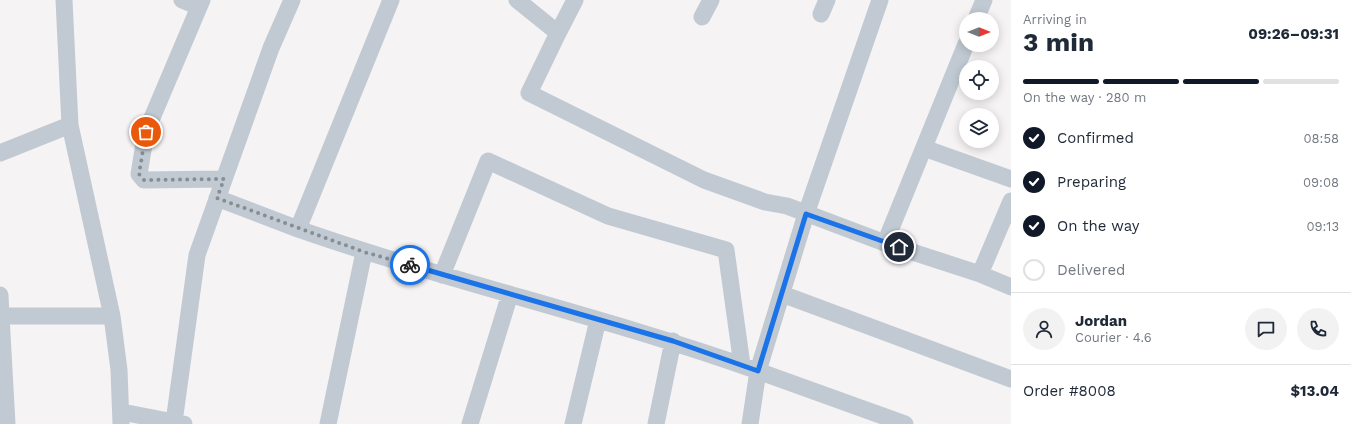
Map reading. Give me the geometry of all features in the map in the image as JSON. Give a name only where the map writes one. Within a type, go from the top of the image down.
[{"type":"street","points":[[64,0],[70,125],[112,316],[119,370],[121,418],[179,423],[197,255],[271,48],[292,0]]},
{"type":"street","points":[[182,0],[201,3],[146,132],[139,174],[144,180],[224,179]]},
{"type":"street","points":[[298,229],[391,0]]},
{"type":"street","points":[[517,0],[558,33]]},
{"type":"street","points":[[575,0],[530,93],[704,180],[765,202],[787,206],[885,243],[980,274],[1011,287]]},
{"type":"street","points":[[702,17],[711,0]]},
{"type":"street","points":[[750,368],[782,294],[806,214],[880,0]]},
{"type":"street","points":[[979,12],[984,0]]},
{"type":"street","points":[[885,243],[963,52]]},
{"type":"street","points":[[0,153],[70,125]]},
{"type":"street","points":[[924,148],[1011,179]]},
{"type":"street","points":[[442,275],[488,161],[608,216],[726,250],[750,368],[750,424]]},
{"type":"street","points":[[217,198],[364,252],[673,341],[905,424]]},
{"type":"street","points":[[980,274],[1011,201]]},
{"type":"street","points":[[328,424],[364,252]]},
{"type":"street","points":[[470,424],[510,294]]},
{"type":"street","points":[[782,294],[1011,379]]},
{"type":"street","points":[[0,295],[7,424]]},
{"type":"street","points":[[1,316],[112,316]]},
{"type":"street","points":[[573,424],[598,320]]},
{"type":"street","points":[[656,424],[673,341]]},
{"type":"way so far","points":[[146,132],[139,174],[144,180],[224,179],[217,198],[364,252],[410,265]]},
{"type":"route","points":[[410,265],[673,341],[758,371],[806,214],[899,247]]}]
